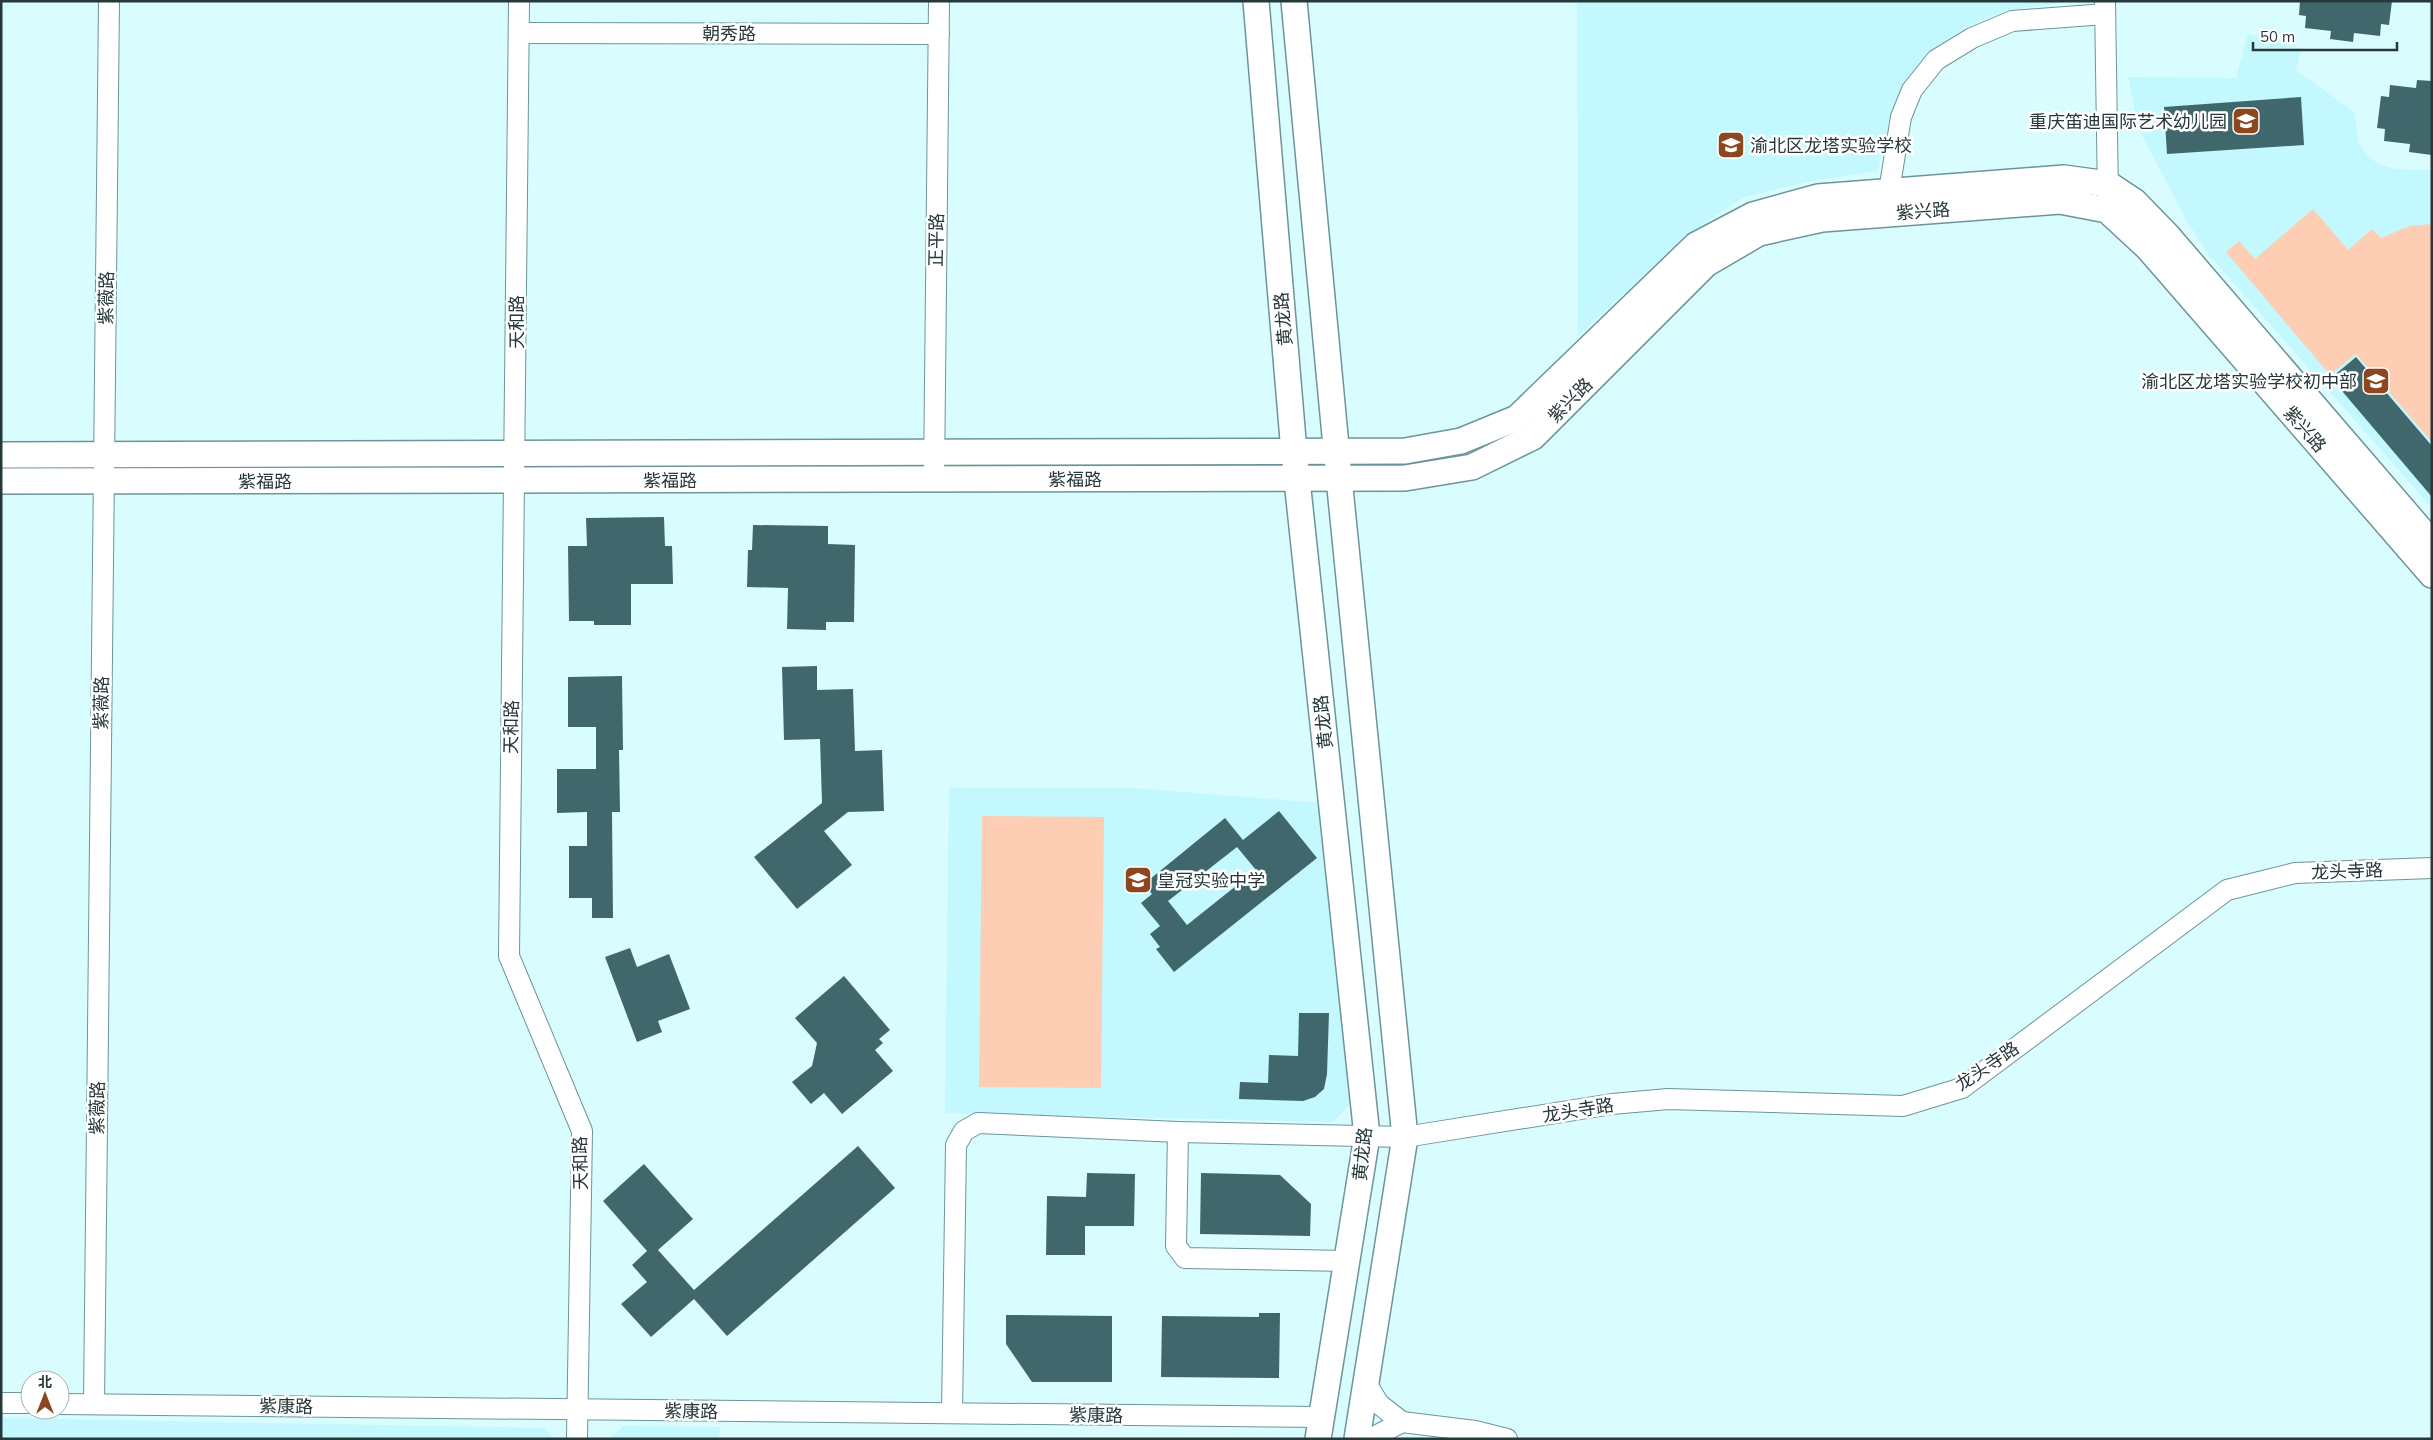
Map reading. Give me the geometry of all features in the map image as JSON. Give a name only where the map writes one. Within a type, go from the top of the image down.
[{"type":"main road","name":"黄龙路","points":[[1256,1],[1294,452],[1367,1136],[1320,1428]]},
{"type":"main road","points":[[1294,1],[1336,452],[1405,1137],[1357,1439]]},
{"type":"main road","name":"紫兴路","points":[[1336,452],[1405,451],[1461,441],[1518,418],[1696,245],[1752,215],[1818,197],[2064,178],[2108,184],[2135,202],[2167,235],[2432,543]]},
{"type":"main road","name":"紫兴路","points":[[1339,478],[1405,478],[1472,467],[1533,437],[1706,264],[1759,232],[1822,219],[2060,201],[2107,210],[2148,248],[2432,576]]},
{"type":"main road","points":[[1248,452],[1264,444],[1276,434],[1290,406]]},
{"type":"main road","name":"紫福路","points":[[1,455],[1336,452]]},
{"type":"main road","name":"紫福路","points":[[1,481],[1339,478]]},
{"type":"street","name":"紫薇路","points":[[94,1404],[109,1]]},
{"type":"street","name":"天和路","points":[[519,1],[509,956],[582,1132],[577,1439]]},
{"type":"street","name":"正平路","points":[[934,479],[939,1]]},
{"type":"street","points":[[1889,191],[1901,117],[1912,90],[1936,60],[1972,38],[2012,20],[2105,8],[2107,210]]},
{"type":"street","name":"朝秀路","points":[[519,33],[939,34]]},
{"type":"street","name":"龙头寺路","points":[[952,1414],[956,1144],[964,1132],[978,1124],[1178,1132],[1405,1137],[1612,1104],[1668,1099],[1903,1106],[1962,1088],[2227,890],[2295,873],[2431,872]]},
{"type":"street","points":[[1178,1132],[1176,1246],[1185,1258],[1346,1261]]},
{"type":"street","points":[[1366,1383],[1379,1404],[1402,1422]]},
{"type":"street","points":[[1,1403],[20,1404]]},
{"type":"street","name":"紫康路","points":[[70,1404],[952,1414],[1320,1428]]},
{"type":"street","points":[[1370,1439],[1375,1434],[1402,1422],[1475,1431],[1507,1439]]},
{"type":"shaded area","name":"渝北区龙塔实验学校","points":[[1577,1],[2077,1],[2006,10],[1963,28],[1927,53],[1901,87],[1889,119],[1878,171],[1816,180],[1744,197],[1685,236],[1578,336]]},
{"type":"shaded area","points":[[2248,34],[2301,49],[2296,70],[2355,113],[2358,142],[2367,155],[2378,164],[2395,169],[2432,170],[2432,508],[2209,255],[2187,221],[2139,130],[2128,77],[2236,78]]},
{"type":"shaded area","points":[[2313,209],[2348,250],[2372,229],[2381,238],[2410,226],[2432,224],[2432,442],[2356,354],[2330,375],[2226,252],[2239,241],[2255,259]]},
{"type":"shaded area","name":"皇冠实验中学","points":[[949,788],[1132,788],[1321,803],[1352,1102],[1333,1122],[945,1113]]},
{"type":"shaded area","points":[[982,816],[1104,817],[1101,1088],[979,1087]]},
{"type":"shaded area","points":[[1,1418],[20,1418],[20,1420],[544,1428],[555,1439],[1,1439]]},
{"type":"shaded area","points":[[624,1426],[720,1427],[719,1439],[609,1439]]},
{"type":"building","points":[[2300,1],[2392,1],[2389,25],[2381,24],[2380,36],[2354,33],[2353,42],[2330,39],[2331,31],[2305,28],[2306,16],[2299,15]]},
{"type":"building","points":[[2417,80],[2432,81],[2432,155],[2409,152],[2410,144],[2384,141],[2385,129],[2377,128],[2381,96],[2389,97],[2390,85],[2416,88]]},
{"type":"building","points":[[2301,97],[2304,145],[2167,154],[2164,107]]},
{"type":"building","points":[[2356,357],[2432,446],[2432,497],[2331,378]]},
{"type":"building","points":[[664,517],[665,546],[672,546],[673,584],[631,584],[631,625],[594,625],[594,621],[569,621],[568,546],[587,546],[586,518]]},
{"type":"building","points":[[753,525],[828,526],[828,544],[855,545],[854,622],[826,622],[826,630],[787,629],[788,588],[747,587],[748,550],[752,550]]},
{"type":"building","points":[[817,666],[817,690],[853,689],[855,751],[882,750],[884,811],[848,812],[824,831],[852,865],[797,909],[754,857],[822,803],[820,739],[784,740],[782,667]]},
{"type":"building","points":[[622,676],[623,750],[619,750],[620,812],[612,812],[613,918],[592,918],[592,898],[569,898],[569,846],[587,846],[587,812],[557,813],[557,769],[596,769],[596,727],[568,727],[568,677]]},
{"type":"building","points":[[1279,811],[1317,858],[1174,972],[1156,949],[1160,947],[1150,934],[1160,926],[1141,903],[1152,894],[1144,884],[1225,818],[1243,840]],"holes":[[[1237,847],[1256,870],[1187,925],[1168,901]]]},
{"type":"building","points":[[630,948],[637,967],[669,954],[690,1009],[658,1021],[662,1032],[637,1042],[605,957]]},
{"type":"building","points":[[844,976],[890,1030],[879,1039],[883,1043],[875,1050],[893,1071],[842,1114],[824,1093],[811,1104],[792,1082],[812,1066],[817,1043],[795,1018]]},
{"type":"building","points":[[1299,1013],[1329,1013],[1327,1074],[1324,1089],[1315,1097],[1303,1101],[1239,1099],[1240,1082],[1268,1083],[1269,1055],[1298,1056]]},
{"type":"building","points":[[858,1146],[895,1188],[727,1336],[694,1299],[651,1337],[621,1304],[647,1282],[632,1265],[647,1251],[603,1201],[644,1164],[693,1219],[658,1250],[694,1290]]},
{"type":"building","points":[[1087,1173],[1135,1174],[1134,1226],[1085,1226],[1085,1255],[1046,1255],[1047,1196],[1086,1197]]},
{"type":"building","points":[[1201,1173],[1280,1175],[1311,1204],[1310,1236],[1200,1234]]},
{"type":"building","points":[[1259,1313],[1280,1313],[1279,1378],[1161,1377],[1162,1316],[1259,1317]]},
{"type":"building","points":[[1006,1315],[1112,1316],[1112,1382],[1032,1382],[1006,1344]]},
{"type":"place","name":"重庆笛迪国际艺术幼儿园","points":[[2246,121]]},
{"type":"place","name":"渝北区龙塔实验学校","points":[[1731,145]]},
{"type":"place","name":"渝北区龙塔实验学校初中部","points":[[2376,381]]},
{"type":"place","name":"皇冠实验中学","points":[[1138,880]]}]
